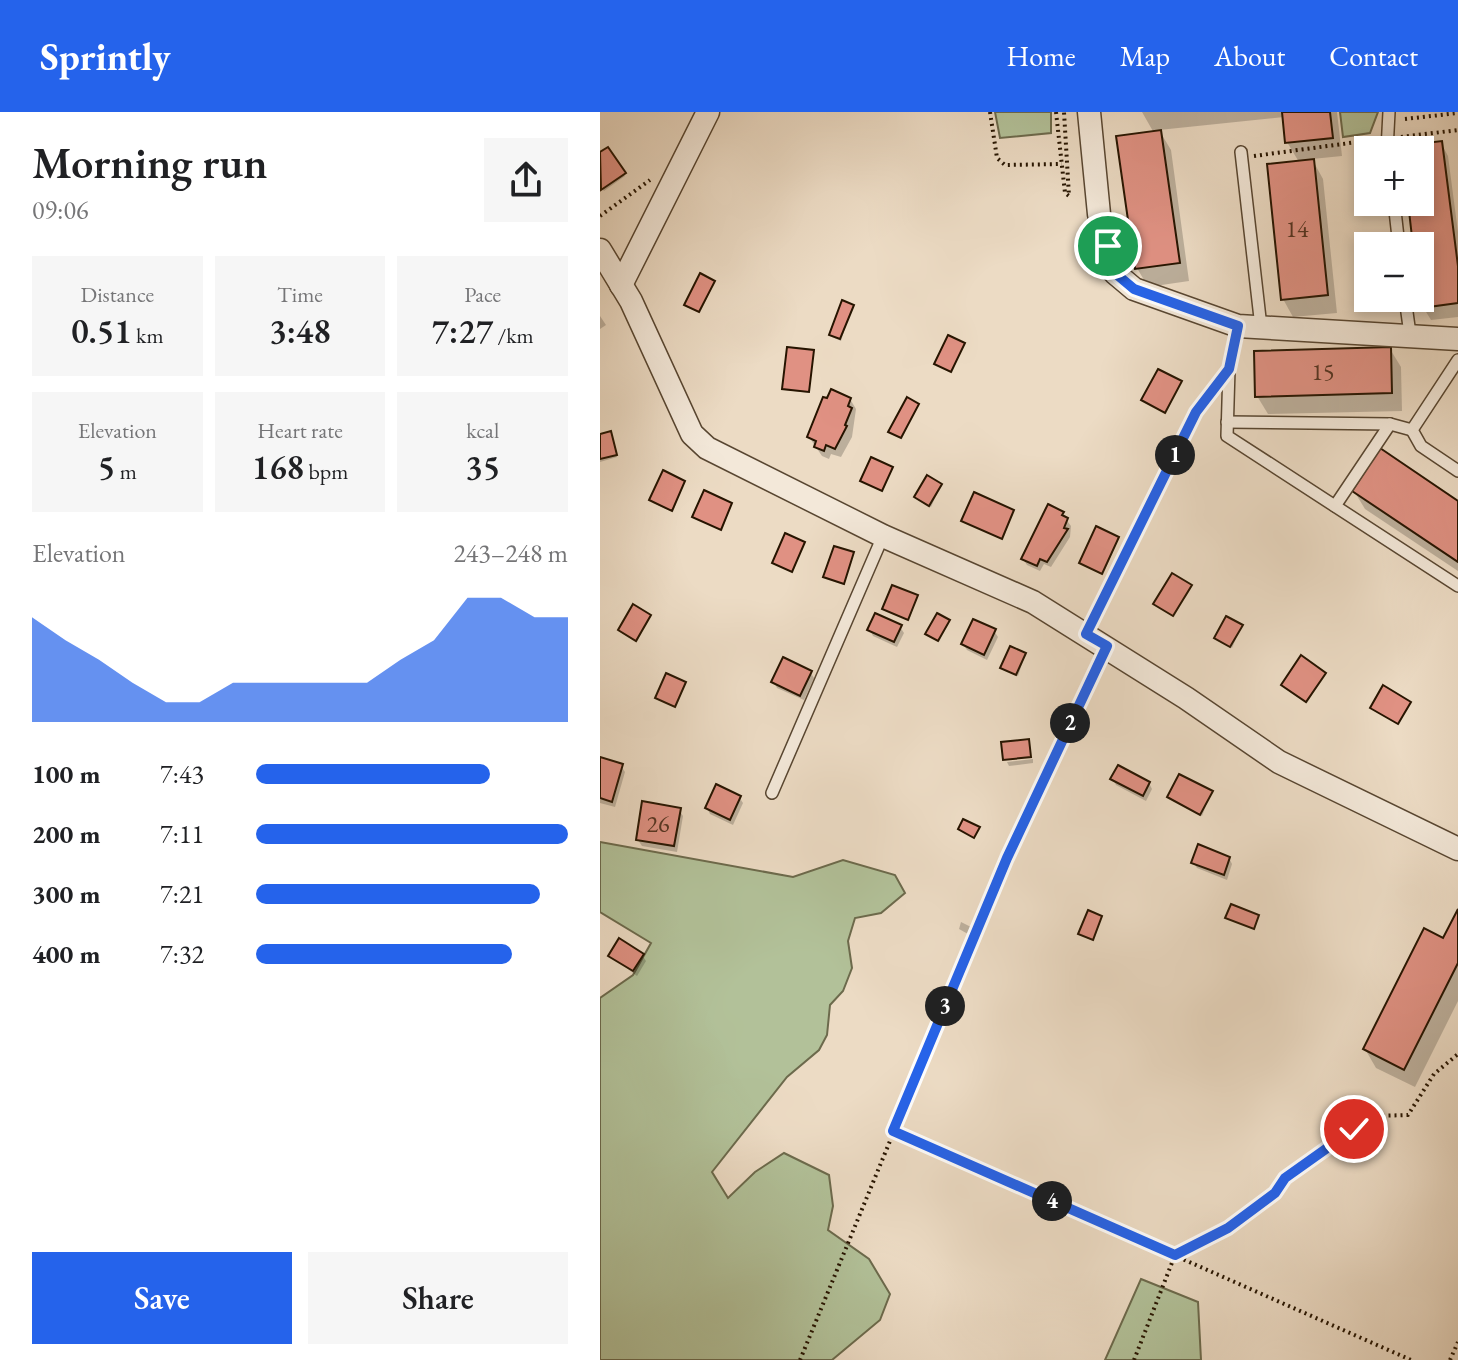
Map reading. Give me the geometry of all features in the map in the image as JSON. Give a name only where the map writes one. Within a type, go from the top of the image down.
[{"type":"street","points":[[621,285],[708,112]]},
{"type":"street","points":[[1089,112],[1099,214],[1115,273],[1134,289],[1238,326],[1458,339]]},
{"type":"street","points":[[600,250],[621,285],[692,434],[707,448],[883,536],[1033,602],[1107,646],[1279,762],[1458,849]]},
{"type":"lane","points":[[1388,136],[1389,116]]},
{"type":"lane","points":[[1241,155],[1261,327]]},
{"type":"lane","points":[[1407,312],[1410,334]]},
{"type":"lane","points":[[1238,326],[1229,369],[1227,436],[1458,586]]},
{"type":"lane","points":[[1412,430],[1458,360]]},
{"type":"lane","points":[[1227,422],[1390,424],[1412,430],[1421,446],[1458,471]]},
{"type":"lane","points":[[1335,506],[1390,424]]},
{"type":"lane","points":[[772,793],[883,536]]},
{"type":"lane","points":[[1007,858],[1107,646]]},
{"type":"path","points":[[990,112],[997,158],[1005,165],[1062,164]]},
{"type":"path","points":[[1056,112],[1065,193],[1069,196],[1064,112]]},
{"type":"path","points":[[1389,116],[1458,113]]},
{"type":"path","points":[[1428,136],[1458,130]]},
{"type":"path","points":[[1241,155],[1354,146]]},
{"type":"path","points":[[600,216],[683,157]]},
{"type":"path","points":[[1086,634],[1196,412],[1229,369]]},
{"type":"path","points":[[800,1360],[1007,858]]},
{"type":"path","points":[[1134,1360],[1175,1255],[1228,1228],[1275,1193],[1285,1178],[1373,1116],[1408,1115],[1434,1074],[1458,1054]]},
{"type":"path","points":[[893,1131],[1411,1360]]},
{"type":"path","points":[[1450,1360],[1458,1342]]},
{"type":"green space","points":[[995,112],[1051,112],[1051,133],[1000,138]]},
{"type":"green space","points":[[1340,112],[1378,112],[1370,133],[1343,137]]},
{"type":"green space","points":[[600,842],[793,877],[843,860],[895,875],[905,893],[881,913],[855,918],[848,941],[852,968],[843,991],[830,1005],[827,1035],[819,1050],[787,1077],[712,1172],[728,1198],[755,1172],[784,1153],[829,1175],[833,1206],[828,1230],[869,1259],[890,1294],[880,1320],[832,1360],[600,1360],[600,998],[633,975],[651,943],[600,912]]},
{"type":"green space","points":[[1141,1279],[1198,1302],[1201,1360],[1105,1360]]},
{"type":"building","points":[[1282,112],[1330,112],[1333,138],[1285,143]]},
{"type":"building","points":[[1161,130],[1180,263],[1135,269],[1116,136]]},
{"type":"building","points":[[1442,141],[1458,266],[1458,303],[1434,306],[1434,232],[1411,232],[1410,216],[1434,216],[1434,142]]},
{"type":"building","points":[[608,147],[626,173],[601,190],[600,152]]},
{"type":"building","points":[[1314,159],[1328,295],[1281,300],[1267,164]]},
{"type":"building","points":[[700,273],[715,281],[699,312],[684,305]]},
{"type":"building","points":[[842,300],[854,305],[840,339],[829,335]]},
{"type":"building","points":[[948,335],[965,343],[951,372],[934,364]]},
{"type":"building","points":[[787,347],[814,350],[809,392],[782,389]]},
{"type":"building","points":[[1391,347],[1392,393],[1255,397],[1254,351]]},
{"type":"building","points":[[1158,369],[1182,381],[1165,413],[1141,400]]},
{"type":"building","points":[[831,389],[851,398],[848,406],[852,408],[835,449],[826,445],[824,451],[814,447],[816,441],[807,437],[823,397],[827,398]]},
{"type":"building","points":[[907,397],[919,404],[901,438],[888,432]]},
{"type":"building","points":[[611,431],[617,455],[600,459],[600,434]]},
{"type":"building","points":[[1380,448],[1458,501],[1458,562],[1352,491]]},
{"type":"building","points":[[871,457],[893,467],[882,491],[860,481]]},
{"type":"building","points":[[663,470],[685,481],[672,511],[649,500]]},
{"type":"building","points":[[927,475],[942,484],[929,506],[914,497]]},
{"type":"building","points":[[704,490],[732,503],[721,530],[692,517]]},
{"type":"building","points":[[974,492],[1014,510],[1002,539],[961,521]]},
{"type":"building","points":[[1048,504],[1064,512],[1062,515],[1068,518],[1064,528],[1068,529],[1047,562],[1040,559],[1037,566],[1021,559]]},
{"type":"building","points":[[1096,526],[1119,537],[1102,574],[1079,563]]},
{"type":"building","points":[[785,533],[805,542],[792,572],[772,563]]},
{"type":"building","points":[[834,546],[854,552],[844,584],[823,577]]},
{"type":"building","points":[[1172,573],[1192,585],[1173,616],[1153,604]]},
{"type":"building","points":[[892,585],[918,595],[908,620],[882,609]]},
{"type":"building","points":[[633,604],[651,615],[636,641],[618,630]]},
{"type":"building","points":[[875,613],[902,625],[894,642],[867,630]]},
{"type":"building","points":[[937,613],[950,620],[938,641],[925,634]]},
{"type":"building","points":[[1226,616],[1243,625],[1230,647],[1214,638]]},
{"type":"building","points":[[973,619],[996,629],[984,655],[961,644]]},
{"type":"building","points":[[1010,646],[1026,653],[1016,675],[1000,668]]},
{"type":"building","points":[[1301,655],[1326,673],[1306,702],[1281,685]]},
{"type":"building","points":[[783,657],[812,671],[800,696],[771,682]]},
{"type":"building","points":[[666,673],[686,682],[675,707],[655,698]]},
{"type":"building","points":[[1383,685],[1411,702],[1398,724],[1370,708]]},
{"type":"building","points":[[1029,739],[1031,757],[1003,760],[1001,742]]},
{"type":"building","points":[[600,757],[623,764],[612,802],[600,798]]},
{"type":"building","points":[[1118,765],[1150,782],[1143,796],[1110,779]]},
{"type":"building","points":[[1179,774],[1213,791],[1200,815],[1167,797]]},
{"type":"building","points":[[716,784],[741,796],[730,820],[705,808]]},
{"type":"building","points":[[642,801],[681,808],[674,846],[636,840]]},
{"type":"building","points":[[963,819],[980,827],[974,838],[958,829]]},
{"type":"building","points":[[1198,844],[1230,857],[1224,875],[1191,863]]},
{"type":"building","points":[[1231,904],[1259,915],[1254,929],[1225,918]]},
{"type":"building","points":[[1458,909],[1458,963],[1404,1070],[1363,1049],[1424,928],[1443,938]]},
{"type":"building","points":[[1088,910],[1102,916],[1093,940],[1078,934]]},
{"type":"building","points":[[619,938],[644,954],[633,971],[608,956]]},
{"type":"route","points":[[1108,246],[1115,273],[1134,289],[1238,326],[1229,369],[1196,412],[1086,634],[1107,646],[1007,858],[893,1131],[1175,1255],[1228,1228],[1275,1193],[1285,1178],[1354,1129]]}]
